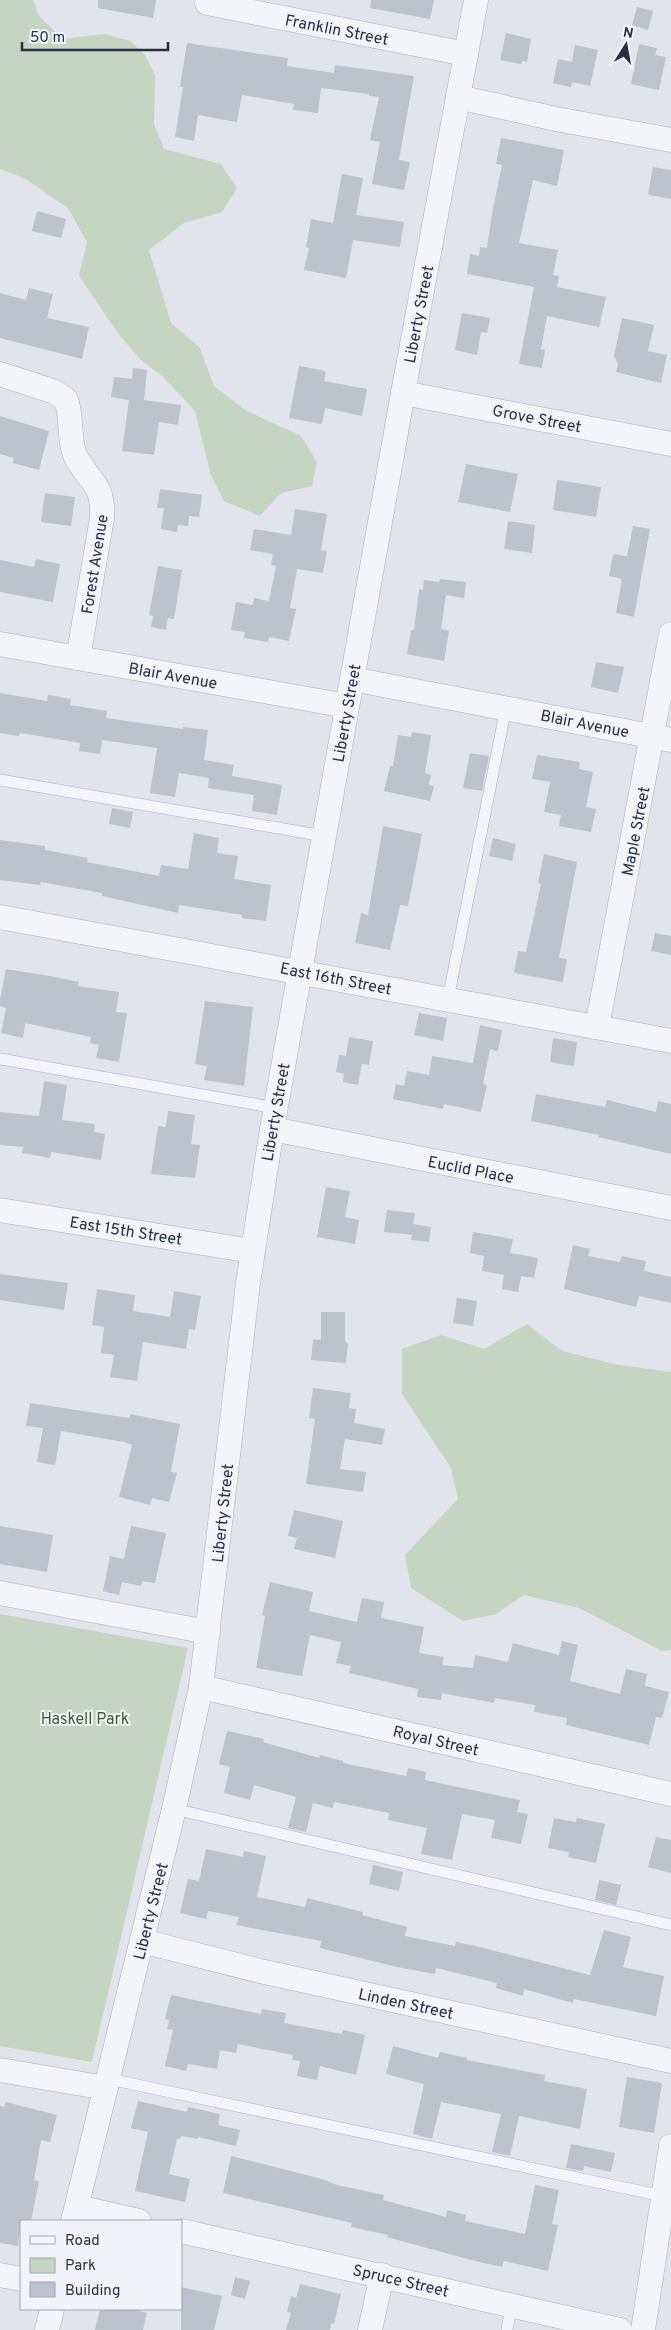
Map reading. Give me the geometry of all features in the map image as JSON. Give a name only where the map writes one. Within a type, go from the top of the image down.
[{"type":"street","name":"Liberty Street","points":[[75,2214],[174,1809],[200,1687],[252,1251],[403,393],[476,0]]},
{"type":"street","name":"Franklin Street","points":[[208,2],[466,54]]},
{"type":"street","points":[[458,97],[556,119],[671,140]]},
{"type":"street","name":"Forest Avenue","points":[[0,374],[55,392],[66,400],[75,454],[100,490],[103,501],[78,658]]},
{"type":"street","name":"Grove Street","points":[[403,393],[671,444]]},
{"type":"street","name":"Maple Street","points":[[597,1027],[662,738],[671,634]]},
{"type":"street","name":"Blair Avenue","points":[[0,644],[347,706]]},
{"type":"street","name":"Blair Avenue","points":[[352,679],[662,738]]},
{"type":"street","name":"East 16th Street","points":[[0,917],[671,1041]]},
{"type":"street","name":"Euclid Place","points":[[274,1118],[671,1208]]},
{"type":"street","name":"East 15th Street","points":[[0,1210],[252,1251]]},
{"type":"street","points":[[0,1593],[208,1632]]},
{"type":"street","name":"Royal Street","points":[[200,1687],[671,1794]]},
{"type":"street","name":"Linden Street","points":[[142,1941],[260,1971],[671,2061]]},
{"type":"street","points":[[0,2070],[108,2084]]},
{"type":"street","points":[[643,2330],[671,2146]]},
{"type":"street","points":[[75,2214],[130,2220]]},
{"type":"street","name":"Spruce Street","points":[[182,2231],[620,2330]]},
{"type":"street","points":[[0,2275],[20,2279]]},
{"type":"street","points":[[370,2330],[382,2275]]},
{"type":"street","points":[[46,2330],[52,2310]]},
{"type":"lane","points":[[448,999],[506,708]]},
{"type":"lane","points":[[0,780],[324,836]]},
{"type":"lane","points":[[0,1059],[274,1118]]},
{"type":"lane","points":[[174,1809],[671,1925]]},
{"type":"lane","points":[[108,2084],[663,2196]]},
{"type":"lane","points":[[507,2330],[511,2305]]},
{"type":"green space","points":[[0,0],[33,0],[39,16],[63,39],[104,34],[130,41],[145,55],[155,75],[154,124],[164,149],[221,164],[237,188],[222,212],[184,223],[149,250],[171,323],[200,348],[214,386],[245,410],[301,436],[317,462],[312,486],[281,493],[260,516],[224,501],[211,475],[195,411],[163,377],[140,359],[120,336],[79,276],[87,242],[68,208],[24,178],[0,169]]},
{"type":"green space","points":[[527,1324],[562,1351],[614,1364],[671,1372],[671,1650],[662,1651],[579,1608],[524,1595],[496,1614],[463,1621],[411,1588],[405,1555],[458,1499],[451,1468],[402,1394],[402,1349],[441,1335],[484,1349]]},
{"type":"green space","name":"Haskell Park","points":[[0,1614],[188,1648],[92,2062],[0,2046]]},
{"type":"building","points":[[98,0],[156,0],[153,18],[98,8]]},
{"type":"building","points":[[371,0],[434,0],[430,19],[370,8]]},
{"type":"building","points":[[637,7],[653,11],[648,30],[632,25]]},
{"type":"building","points":[[506,33],[531,39],[527,62],[522,61],[521,64],[500,60]]},
{"type":"building","points":[[187,43],[288,58],[287,66],[334,73],[335,65],[414,76],[399,160],[410,162],[404,190],[372,184],[380,142],[370,140],[379,97],[369,96],[369,94],[321,88],[318,113],[293,110],[294,104],[242,95],[237,122],[198,115],[194,141],[175,137],[183,87],[180,87]]},
{"type":"building","points":[[639,44],[657,48],[655,55],[666,57],[659,90],[631,84]]},
{"type":"building","points":[[575,45],[598,50],[590,86],[572,82],[571,87],[553,83],[558,59],[572,62]]},
{"type":"building","points":[[501,138],[564,150],[557,186],[533,180],[519,243],[558,250],[553,275],[559,276],[557,287],[606,297],[599,327],[547,316],[541,349],[545,350],[542,368],[519,364],[534,287],[467,274],[470,254],[479,256],[480,247],[487,248],[502,165],[496,164]]},
{"type":"building","points":[[653,167],[671,170],[671,199],[648,195]]},
{"type":"building","points":[[342,174],[363,178],[356,215],[404,222],[400,247],[353,240],[346,278],[304,270],[309,248],[306,247],[311,219],[333,223]]},
{"type":"building","points":[[37,211],[66,219],[61,238],[32,231]]},
{"type":"building","points":[[29,288],[53,294],[47,318],[89,327],[82,359],[0,338],[0,293],[26,300]]},
{"type":"building","points":[[462,313],[490,318],[487,333],[481,332],[477,355],[455,350]]},
{"type":"building","points":[[622,318],[654,325],[648,351],[667,355],[661,383],[616,372],[618,364],[614,356]]},
{"type":"building","points":[[299,366],[326,371],[324,381],[367,389],[362,416],[325,408],[322,424],[289,418]]},
{"type":"building","points":[[133,368],[147,370],[144,400],[181,405],[178,425],[159,422],[154,455],[122,451],[129,400],[111,397],[114,377],[132,379]]},
{"type":"building","points":[[0,416],[49,431],[39,470],[13,463],[14,458],[0,454]]},
{"type":"building","points":[[466,464],[518,474],[510,512],[458,502]]},
{"type":"building","points":[[557,480],[601,487],[596,517],[553,510]]},
{"type":"building","points":[[160,489],[202,495],[199,517],[189,516],[188,526],[178,525],[177,532],[161,529],[164,508],[157,508]]},
{"type":"building","points":[[45,493],[75,497],[71,526],[41,522]]},
{"type":"building","points":[[295,509],[327,514],[321,550],[327,551],[323,573],[297,569],[290,608],[296,609],[289,641],[269,637],[268,642],[244,638],[245,632],[231,630],[236,602],[253,605],[254,598],[269,601],[276,566],[271,565],[273,554],[250,550],[254,529],[291,535]]},
{"type":"building","points":[[508,521],[535,525],[532,553],[504,549]]},
{"type":"building","points":[[633,526],[650,529],[634,617],[616,613],[622,579],[609,576],[613,554],[627,556]]},
{"type":"building","points":[[36,559],[60,564],[53,602],[0,592],[0,560],[34,567]]},
{"type":"building","points":[[158,566],[182,570],[174,619],[168,618],[166,630],[151,627],[153,616],[149,615]]},
{"type":"building","points":[[440,579],[466,582],[464,598],[446,595],[441,629],[449,631],[444,661],[407,654],[411,630],[414,630],[419,589],[423,590],[424,580],[439,582]]},
{"type":"building","points":[[596,662],[624,667],[618,693],[591,687]]},
{"type":"building","points":[[0,693],[47,701],[48,695],[71,699],[70,705],[107,711],[106,718],[183,729],[183,727],[208,730],[204,760],[234,765],[232,776],[282,785],[277,815],[252,811],[254,795],[208,788],[209,778],[179,773],[175,797],[150,793],[157,748],[102,740],[100,754],[79,751],[80,743],[20,733],[19,736],[0,733]]},
{"type":"building","points":[[412,732],[431,735],[425,773],[431,775],[429,785],[434,786],[430,801],[384,791],[390,766],[393,766],[398,735],[411,737]]},
{"type":"building","points":[[470,753],[489,756],[482,791],[463,788]]},
{"type":"building","points":[[537,755],[580,762],[579,769],[593,772],[586,807],[596,809],[591,832],[559,826],[561,815],[544,812],[550,782],[532,779]]},
{"type":"building","points":[[112,808],[133,812],[130,828],[109,824]]},
{"type":"building","points":[[383,826],[422,834],[408,906],[400,905],[390,950],[355,943],[361,913],[368,915]]},
{"type":"building","points":[[194,833],[219,838],[217,853],[238,856],[234,879],[271,885],[266,921],[242,918],[242,915],[179,905],[178,913],[102,896],[102,893],[41,882],[40,885],[0,880],[0,840],[45,846],[45,850],[88,858],[87,862],[159,876],[161,865],[188,869]]},
{"type":"building","points":[[493,838],[516,844],[512,861],[489,856]]},
{"type":"building","points":[[544,854],[577,862],[559,958],[567,959],[563,982],[514,973],[518,951],[526,952],[541,884],[538,883]]},
{"type":"building","points":[[655,933],[671,936],[671,955],[651,951]]},
{"type":"building","points":[[6,969],[79,982],[78,986],[119,992],[116,1012],[127,1013],[119,1062],[96,1058],[99,1045],[90,1043],[91,1037],[25,1023],[23,1038],[1,1033],[6,1008],[0,1006],[0,1000]]},
{"type":"building","points":[[205,1001],[253,1007],[244,1086],[204,1080],[207,1066],[195,1064]]},
{"type":"building","points":[[419,1013],[447,1018],[443,1041],[414,1035]]},
{"type":"building","points":[[480,1025],[502,1030],[498,1051],[490,1049],[483,1084],[487,1085],[481,1112],[444,1104],[443,1109],[393,1099],[396,1084],[404,1086],[407,1071],[429,1075],[432,1056],[473,1063]]},
{"type":"building","points":[[349,1037],[373,1041],[369,1065],[362,1064],[358,1085],[343,1082],[344,1074],[336,1072],[339,1055],[346,1056]]},
{"type":"building","points":[[553,1038],[577,1042],[574,1066],[550,1062]]},
{"type":"building","points":[[44,1081],[67,1085],[62,1120],[95,1124],[94,1132],[105,1134],[101,1160],[51,1152],[50,1158],[22,1153],[23,1147],[0,1145],[0,1112],[39,1116]]},
{"type":"building","points":[[536,1094],[605,1107],[607,1100],[656,1112],[658,1101],[671,1104],[671,1154],[598,1137],[599,1135],[531,1121]]},
{"type":"building","points":[[168,1111],[195,1115],[191,1144],[200,1145],[195,1178],[151,1174],[158,1126],[166,1127]]},
{"type":"building","points":[[326,1187],[350,1191],[345,1217],[359,1220],[355,1244],[317,1237]]},
{"type":"building","points":[[387,1210],[415,1213],[413,1224],[431,1227],[429,1242],[411,1240],[412,1235],[384,1232]]},
{"type":"building","points":[[473,1232],[513,1239],[510,1253],[538,1258],[534,1278],[521,1276],[518,1292],[502,1289],[504,1275],[482,1271],[484,1256],[470,1253]]},
{"type":"building","points":[[573,1245],[590,1249],[588,1256],[620,1262],[622,1256],[646,1261],[644,1271],[671,1277],[671,1303],[639,1296],[636,1307],[564,1289]]},
{"type":"building","points":[[0,1274],[68,1283],[64,1310],[0,1300]]},
{"type":"building","points":[[97,1289],[135,1295],[133,1311],[170,1317],[174,1291],[201,1296],[195,1330],[189,1329],[186,1349],[143,1342],[137,1381],[110,1377],[114,1355],[101,1353],[104,1327],[92,1325]]},
{"type":"building","points":[[457,1298],[477,1301],[473,1326],[453,1323]]},
{"type":"building","points":[[321,1312],[345,1312],[345,1342],[348,1343],[346,1363],[311,1360],[313,1339],[321,1340]]},
{"type":"building","points":[[313,1388],[351,1393],[349,1408],[356,1409],[354,1423],[385,1429],[382,1445],[345,1439],[340,1469],[366,1472],[363,1492],[306,1484],[315,1419],[309,1418]]},
{"type":"building","points":[[30,1403],[129,1418],[130,1414],[180,1424],[171,1472],[177,1473],[169,1502],[152,1498],[150,1505],[119,1497],[132,1445],[124,1442],[61,1431],[55,1465],[37,1462],[43,1428],[26,1426]]},
{"type":"building","points":[[294,1510],[343,1521],[335,1558],[294,1549],[297,1538],[288,1536]]},
{"type":"building","points":[[0,1526],[53,1535],[47,1572],[0,1564]]},
{"type":"building","points":[[131,1526],[166,1533],[155,1583],[142,1581],[141,1586],[122,1582],[119,1595],[103,1591],[110,1556],[124,1559]]},
{"type":"building","points":[[270,1582],[313,1592],[309,1611],[357,1622],[362,1598],[384,1602],[381,1618],[424,1627],[419,1653],[444,1657],[442,1665],[473,1668],[475,1655],[508,1662],[513,1643],[559,1655],[562,1641],[578,1645],[570,1681],[620,1694],[626,1669],[647,1674],[645,1686],[669,1692],[662,1718],[656,1717],[649,1745],[566,1725],[567,1718],[534,1712],[535,1705],[495,1698],[494,1703],[442,1693],[441,1700],[417,1697],[418,1689],[349,1673],[351,1666],[336,1663],[341,1642],[310,1635],[302,1676],[256,1668],[265,1616],[262,1615]]},
{"type":"building","points":[[227,1731],[264,1739],[263,1742],[319,1758],[320,1755],[343,1761],[343,1763],[406,1776],[408,1768],[426,1772],[425,1780],[520,1800],[517,1812],[528,1814],[521,1844],[491,1838],[495,1820],[462,1814],[452,1860],[421,1854],[427,1828],[388,1820],[389,1813],[334,1802],[333,1808],[313,1803],[306,1832],[288,1828],[296,1797],[254,1785],[250,1800],[224,1793],[230,1767],[219,1764]]},
{"type":"building","points":[[554,1818],[576,1822],[577,1818],[605,1824],[596,1863],[568,1857],[569,1852],[548,1848]]},
{"type":"building","points":[[656,1837],[671,1840],[671,1873],[648,1867]]},
{"type":"building","points":[[206,1849],[243,1857],[244,1851],[266,1856],[257,1897],[305,1907],[307,1898],[363,1912],[362,1915],[407,1927],[405,1936],[455,1946],[456,1942],[480,1947],[590,1975],[604,1930],[631,1937],[623,1967],[664,1976],[656,2016],[574,1999],[573,2003],[524,1989],[523,1996],[496,1988],[497,1983],[436,1968],[435,1974],[397,1967],[320,1948],[321,1941],[236,1925],[239,1917],[208,1911],[206,1919],[180,1913],[188,1879],[199,1881]]},
{"type":"building","points":[[373,1865],[403,1872],[399,1891],[369,1884]]},
{"type":"building","points":[[599,1880],[621,1885],[616,1905],[595,1900]]},
{"type":"building","points":[[171,1995],[261,2014],[262,2009],[286,2013],[284,2023],[342,2034],[343,2030],[365,2035],[356,2075],[320,2066],[317,2080],[297,2076],[300,2061],[292,2060],[293,2055],[238,2044],[236,2053],[220,2050],[217,2069],[188,2064],[186,2071],[165,2066],[173,2030],[167,2029],[169,2020],[165,2019]]},
{"type":"building","points":[[393,2046],[438,2058],[440,2052],[467,2058],[467,2060],[545,2075],[544,2081],[587,2089],[580,2129],[519,2116],[510,2156],[492,2152],[501,2114],[441,2102],[432,2139],[413,2134],[424,2084],[386,2074]]},
{"type":"building","points":[[627,2077],[662,2083],[654,2133],[619,2127]]},
{"type":"building","points":[[138,2101],[187,2112],[188,2107],[220,2114],[218,2125],[240,2130],[236,2146],[198,2137],[198,2139],[181,2136],[180,2139],[177,2139],[169,2174],[190,2179],[185,2202],[135,2191],[148,2132],[131,2128]]},
{"type":"building","points":[[6,2102],[57,2115],[50,2142],[41,2140],[34,2180],[39,2181],[31,2220],[20,2220],[18,2246],[0,2243],[0,2106],[4,2107]]},
{"type":"building","points":[[571,2144],[615,2153],[611,2172],[584,2166],[583,2171],[566,2168]]},
{"type":"building","points":[[231,2156],[322,2179],[337,2185],[384,2195],[383,2200],[446,2217],[447,2210],[466,2215],[465,2221],[525,2234],[535,2185],[559,2190],[552,2224],[558,2225],[548,2271],[504,2261],[502,2267],[475,2261],[387,2237],[388,2235],[351,2227],[352,2223],[223,2193]]},
{"type":"building","points":[[235,2277],[250,2281],[245,2299],[231,2295]]},
{"type":"building","points":[[300,2284],[341,2294],[334,2324],[331,2323],[330,2330],[286,2330],[291,2313],[287,2312],[291,2296],[296,2298]]},
{"type":"building","points":[[182,2287],[222,2296],[214,2330],[181,2330]]},
{"type":"building","points":[[100,2310],[136,2310],[147,2313],[143,2330],[95,2330]]}]
